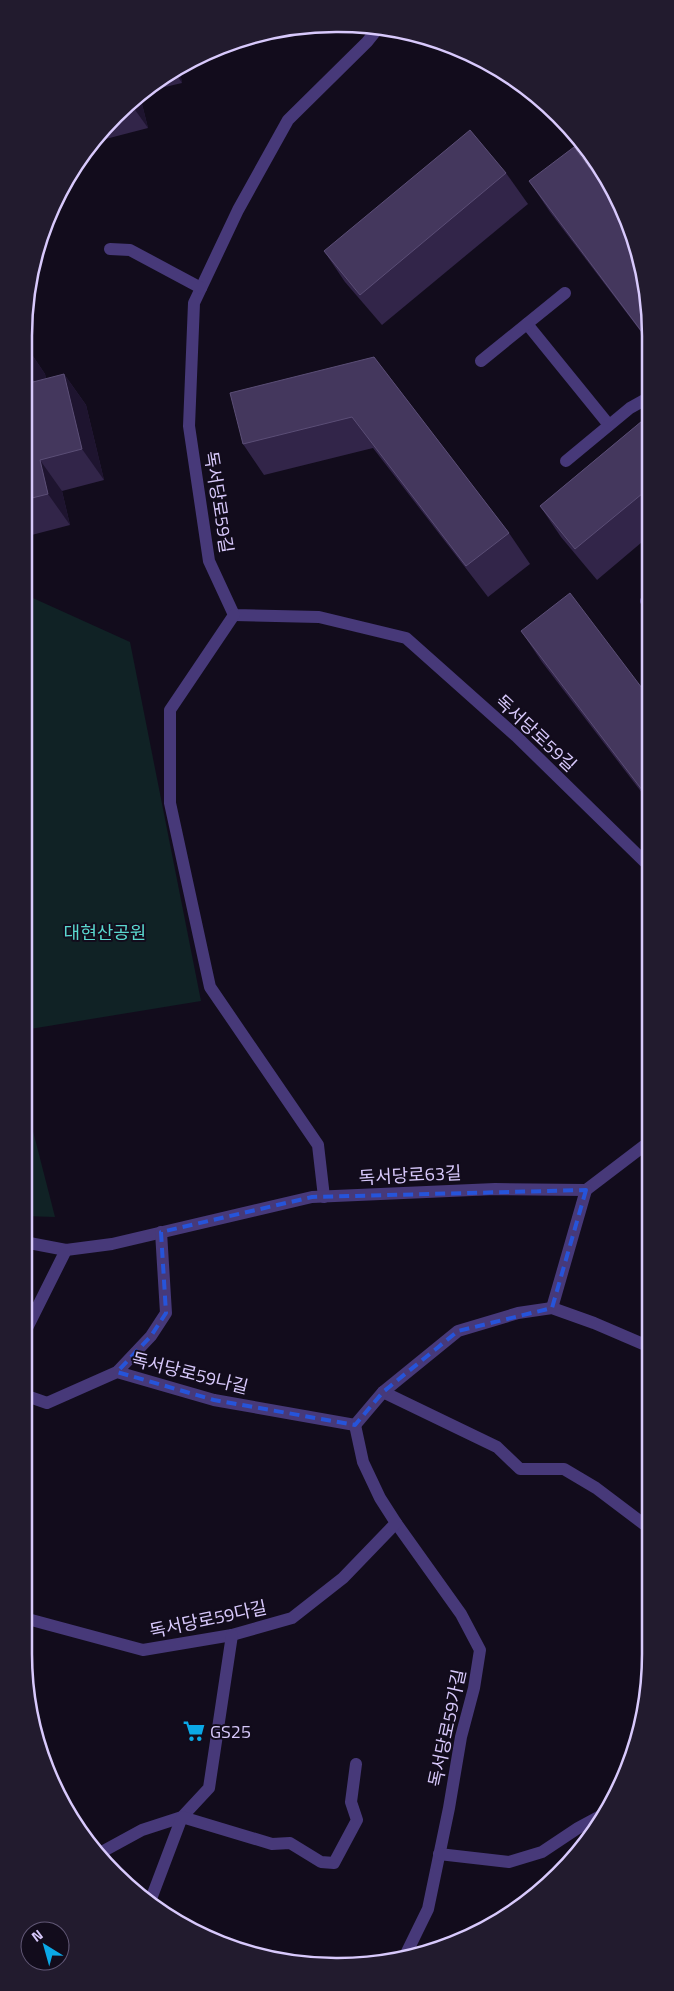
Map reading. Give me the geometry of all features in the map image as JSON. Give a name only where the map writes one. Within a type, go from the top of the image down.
[{"type":"street","name":"독서당로59길","points":[[373,35],[288,120],[238,210],[194,303],[189,426],[209,561],[234,616],[319,617],[406,638],[516,736],[642,859]]},
{"type":"street","points":[[110,249],[130,250],[201,288]]},
{"type":"street","points":[[480,361],[565,293]]},
{"type":"street","points":[[527,324],[609,425]]},
{"type":"street","points":[[566,461],[630,408],[642,401]]},
{"type":"street","points":[[234,616],[170,710],[170,803],[210,987],[318,1145],[324,1197]]},
{"type":"street","points":[[552,1308],[586,1190],[642,1147]]},
{"type":"street","name":"독서당로63길","points":[[32,1244],[66,1250],[112,1244],[312,1197],[495,1189],[586,1190]]},
{"type":"street","points":[[117,1372],[150,1336],[166,1313],[160,1232]]},
{"type":"street","points":[[32,1318],[66,1250]]},
{"type":"street","points":[[396,1523],[380,1498],[363,1462],[355,1425],[383,1392],[458,1331],[518,1313],[552,1308],[642,1344]]},
{"type":"street","name":"독서당로59나길","points":[[32,1398],[47,1403],[117,1372],[214,1400],[355,1425]]},
{"type":"street","points":[[383,1392],[497,1447],[520,1469],[564,1469],[642,1523]]},
{"type":"street","name":"독서당로59다길","points":[[32,1620],[143,1650],[232,1635],[292,1618],[343,1578],[396,1523]]},
{"type":"street","name":"독서당로59가길","points":[[396,1523],[461,1614],[480,1650],[474,1688],[461,1737],[428,1909],[408,1950]]},
{"type":"street","points":[[152,1896],[182,1817],[209,1788],[232,1635]]},
{"type":"street","points":[[104,1851],[142,1830],[182,1817],[272,1844],[290,1843],[321,1862],[334,1863],[357,1820],[351,1802],[356,1764]]},
{"type":"street","points":[[439,1854],[509,1862],[542,1852],[591,1821]]},
{"type":"highlighted area","points":[[586,1190],[552,1308],[458,1331],[383,1392],[355,1425],[214,1400],[117,1372],[151,1336],[166,1313],[161,1232],[312,1197]]},
{"type":"green space","name":"대현산공원","points":[[32,598],[130,642],[201,1001],[32,1029]]},
{"type":"green space","points":[[32,1127],[55,1217],[32,1216]]},
{"type":"building","points":[[470,130],[506,173],[360,295],[324,251]]},
{"type":"building","points":[[574,147],[601,185],[625,239],[636,278],[642,332],[529,181]]},
{"type":"building","points":[[374,357],[509,533],[466,566],[352,417],[243,444],[230,393]]},
{"type":"building","points":[[64,374],[82,449],[40,460],[48,494],[32,498],[32,378],[33,382]]},
{"type":"building","points":[[642,421],[642,494],[575,549],[540,506]]},
{"type":"building","points":[[570,593],[642,688],[642,790],[521,631]]},
{"type":"place","name":"GS25","points":[[194,1731]]}]
